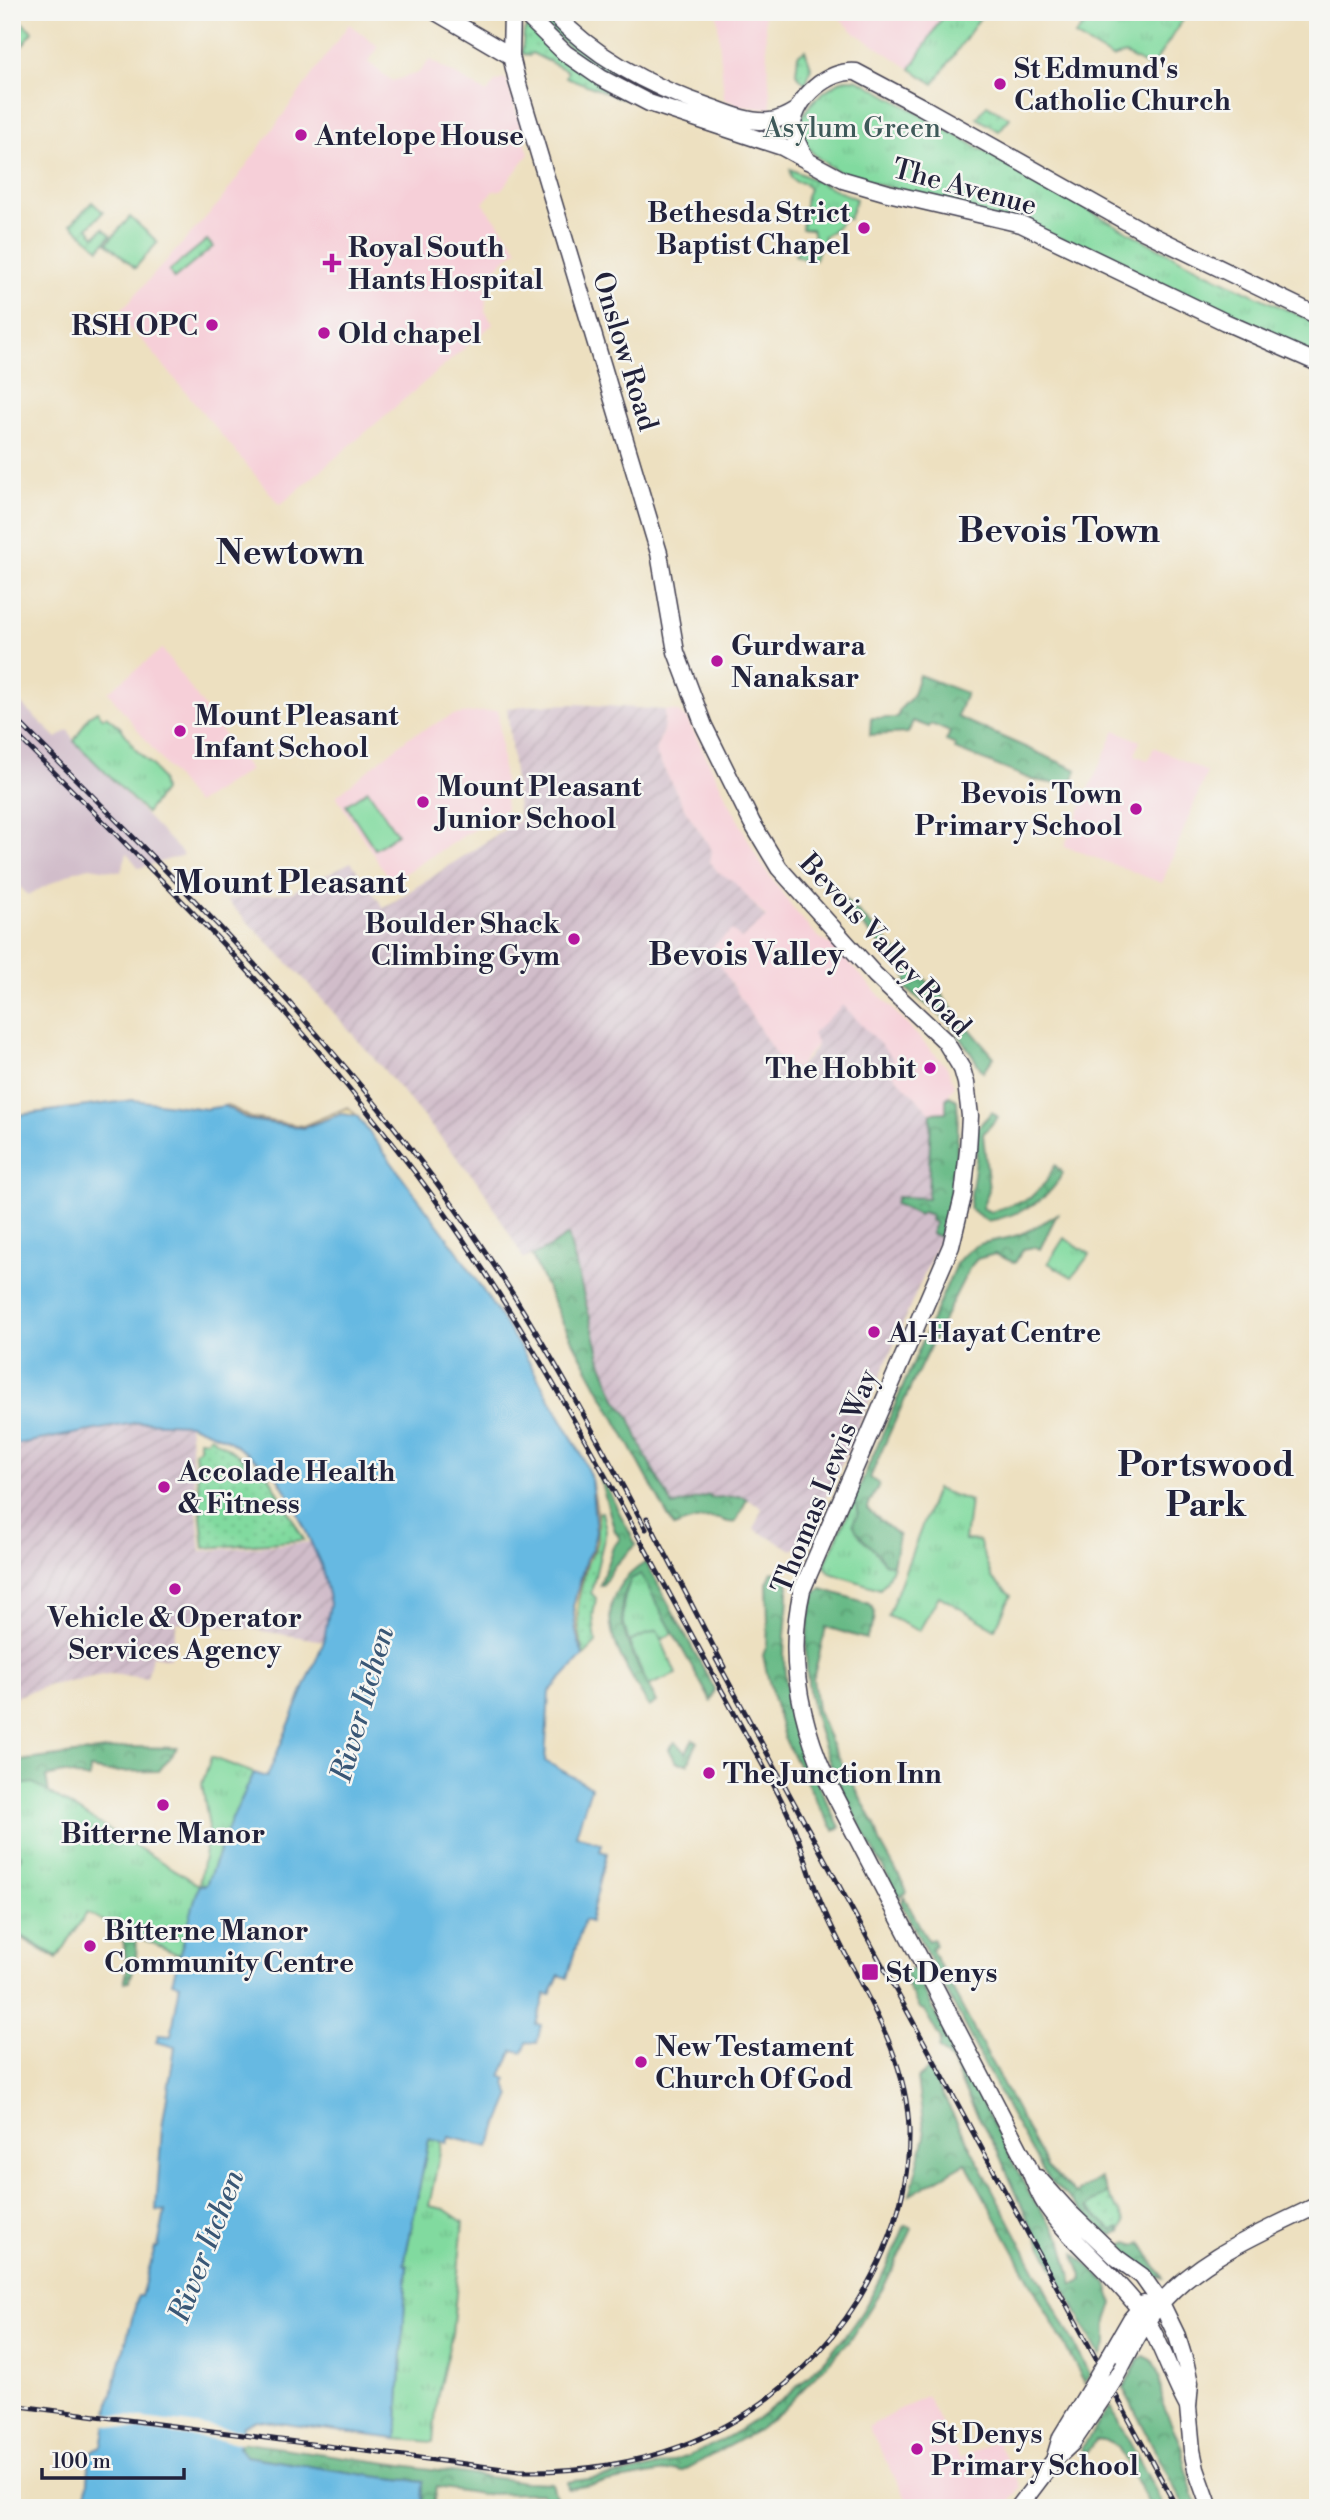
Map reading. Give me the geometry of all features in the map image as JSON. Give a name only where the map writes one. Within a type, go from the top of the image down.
[{"type":"main road","points":[[436,12],[512,56]]},
{"type":"main road","name":"Onslow Road","points":[[512,12],[512,56],[539,158],[659,553],[673,639],[695,705]]},
{"type":"main road","name":"The Avenue","points":[[523,12],[565,53],[624,91],[672,112],[782,148],[828,173],[866,187],[1021,224],[1204,312],[1318,363]]},
{"type":"main road","points":[[552,12],[594,50],[636,76],[683,98],[761,121],[779,119],[795,111],[794,134],[807,161]]},
{"type":"main road","name":"The Avenue","points":[[795,111],[811,90],[830,78],[849,71],[869,77],[1143,231],[1318,316]]},
{"type":"main road","name":"Bevois Valley Road","points":[[695,705],[735,790],[774,860],[816,912],[875,975],[939,1034],[962,1069]]},
{"type":"main road","name":"Thomas Lewis Way","points":[[962,1069],[969,1103],[968,1150],[963,1196],[951,1246],[808,1572],[798,1606],[795,1662],[798,1692],[806,1729],[826,1779],[1028,2166],[1045,2204],[1116,2280],[1151,2306],[1176,2386],[1188,2407]]},
{"type":"main road","name":"Thomas Lewis Way","points":[[1028,2166],[1061,2204],[1117,2258],[1184,2357],[1190,2383],[1188,2407],[1196,2469],[1210,2508]]},
{"type":"main road","points":[[1097,2394],[1108,2357],[1151,2306],[1222,2254],[1318,2205]]},
{"type":"main road","points":[[1018,2508],[1055,2459],[1061,2437],[1097,2394],[1114,2380],[1151,2306]]},
{"type":"main road","points":[[1130,2351],[1141,2348],[1152,2350],[1171,2370]]},
{"type":"shaded area","points":[[717,12],[764,12],[771,108],[740,106],[724,99]]},
{"type":"shaded area","points":[[833,12],[945,12],[911,69],[855,33]]},
{"type":"shaded area","name":"Royal South Hants Hospital","points":[[349,24],[379,47],[368,62],[392,81],[418,73],[430,60],[487,93],[495,82],[506,78],[529,154],[501,190],[493,191],[483,203],[518,249],[483,278],[487,290],[485,311],[493,324],[280,505],[144,342],[115,317],[219,203]]},
{"type":"shaded area","name":"Mount Pleasant Infant School","points":[[162,649],[250,770],[196,804],[108,692]]},
{"type":"shaded area","points":[[12,695],[57,738],[68,730],[74,741],[184,855],[139,868],[127,853],[121,872],[90,867],[77,870],[28,895],[12,879]]},
{"type":"shaded area","points":[[577,704],[665,710],[663,730],[655,752],[686,811],[712,850],[710,862],[718,872],[733,881],[766,918],[741,939],[732,930],[709,950],[783,1066],[797,1068],[808,1058],[817,1045],[812,1034],[843,1005],[894,1059],[888,1069],[931,1113],[928,1198],[897,1197],[931,1215],[935,1222],[931,1233],[940,1237],[805,1543],[792,1550],[754,1529],[762,1508],[741,1496],[709,1498],[708,1495],[673,1506],[646,1457],[629,1416],[616,1399],[601,1361],[567,1235],[550,1247],[524,1259],[481,1186],[304,979],[226,900],[292,892],[351,862],[384,908],[519,820],[507,708]]},
{"type":"shaded area","name":"Mount Pleasant Junior School","points":[[498,710],[506,809],[391,882],[336,796],[409,737],[453,715]]},
{"type":"shaded area","points":[[665,710],[677,711],[687,719],[759,861],[792,907],[816,935],[835,948],[947,1067],[954,1085],[947,1099],[947,1112],[931,1113],[888,1069],[894,1058],[817,1044],[797,1068],[783,1066],[708,950],[732,929],[741,939],[766,917],[710,862],[712,850],[686,811],[655,752],[663,731]]},
{"type":"shaded area","name":"Bevois Town Primary School","points":[[1115,730],[1140,741],[1135,755],[1148,760],[1154,747],[1207,772],[1162,883],[1064,846]]},
{"type":"shaded area","points":[[140,1422],[189,1424],[201,1551],[310,1542],[321,1565],[330,1603],[324,1641],[250,1629],[177,1622],[170,1659],[152,1656],[147,1678],[109,1674],[50,1685],[12,1698],[12,1445]]},
{"type":"shaded area","name":"St Denys Primary School","points":[[926,2395],[960,2459],[996,2440],[1021,2486],[1006,2508],[911,2508],[868,2427]]},
{"type":"green space","points":[[945,12],[984,12],[934,84],[911,69]]},
{"type":"green space","points":[[1093,12],[1188,12],[1153,65],[1147,66],[1125,54],[1112,58],[1075,36]]},
{"type":"green space","points":[[545,15],[571,40],[763,128],[772,129],[786,123],[787,141],[687,111],[616,81],[581,57],[538,20]]},
{"type":"green space","points":[[17,18],[33,32],[12,58],[12,24]]},
{"type":"green space","points":[[528,27],[623,99],[566,77],[568,71],[532,53],[529,56],[522,53],[524,32]]},
{"type":"green space","points":[[805,50],[811,67],[806,84],[796,74],[798,55]]},
{"type":"green space","name":"Asylum Green","points":[[845,79],[865,83],[1201,270],[1318,323],[1318,357],[1075,243],[840,173],[809,149],[801,134],[801,124],[810,105]]},
{"type":"green space","points":[[987,105],[1010,118],[999,131],[977,118]]},
{"type":"green space","points":[[790,169],[856,199],[849,219],[844,218],[824,237],[815,260],[806,260],[795,255],[801,246],[814,237],[812,229],[802,229],[809,189],[804,183],[791,178]]},
{"type":"green space","points":[[92,202],[103,212],[88,228],[95,236],[103,228],[111,235],[99,249],[71,224]]},
{"type":"green space","points":[[130,217],[158,242],[135,268],[107,243]]},
{"type":"green space","points":[[207,240],[213,247],[174,279],[169,271]]},
{"type":"green space","points":[[919,675],[966,693],[957,717],[1077,770],[1070,786],[1033,780],[955,749],[956,745],[946,741],[950,732],[931,724],[929,727],[913,721],[908,733],[870,735],[871,718],[897,718],[900,709],[912,697]]},
{"type":"green space","points":[[97,711],[103,718],[106,716],[121,728],[161,779],[163,791],[146,813],[74,741],[89,716]]},
{"type":"green space","points":[[368,790],[397,834],[375,849],[346,805]]},
{"type":"green space","points":[[834,888],[931,985],[934,981],[945,1000],[994,1057],[983,1072],[955,1029],[904,987],[907,981],[904,970],[831,891]]},
{"type":"green space","points":[[949,1096],[957,1100],[957,1152],[949,1203],[940,1237],[931,1233],[935,1223],[930,1220],[931,1215],[923,1212],[919,1215],[895,1204],[897,1197],[928,1198],[931,1113],[946,1112],[946,1099]]},
{"type":"green space","points":[[992,1112],[998,1117],[983,1134],[989,1190],[982,1208],[991,1212],[1030,1198],[1046,1182],[1055,1165],[1062,1173],[1057,1183],[1041,1199],[1009,1216],[987,1221],[969,1208],[976,1161],[977,1128]]},
{"type":"green space","points":[[1057,1214],[1040,1249],[1023,1249],[1015,1263],[995,1254],[977,1259],[970,1267],[943,1319],[870,1478],[879,1484],[867,1509],[899,1536],[893,1565],[884,1563],[855,1529],[853,1523],[858,1512],[857,1505],[853,1502],[956,1264],[977,1245],[1023,1233]]},
{"type":"green space","points":[[568,1235],[601,1361],[616,1399],[629,1416],[646,1457],[673,1506],[709,1495],[710,1498],[741,1496],[747,1499],[736,1522],[707,1518],[674,1527],[563,1323],[532,1256]]},
{"type":"green space","points":[[1064,1238],[1090,1254],[1072,1277],[1048,1263]]},
{"type":"green space","points":[[210,1436],[269,1476],[304,1540],[204,1548],[195,1451],[199,1448],[199,1439],[207,1440]]},
{"type":"green space","points":[[600,1475],[636,1545],[614,1566],[603,1585],[600,1585],[613,1547],[620,1539],[615,1531]]},
{"type":"green space","points":[[936,1489],[970,1501],[965,1540],[979,1541],[992,1578],[1011,1596],[995,1629],[939,1596],[919,1631],[888,1616]]},
{"type":"green space","points":[[853,1502],[857,1505],[858,1513],[853,1523],[855,1529],[884,1563],[893,1565],[880,1589],[830,1573],[824,1566]]},
{"type":"green space","points":[[602,1512],[606,1530],[591,1593],[596,1598],[593,1616],[596,1643],[583,1656],[576,1608],[588,1560],[594,1552],[598,1532],[597,1513]]},
{"type":"green space","points":[[646,1562],[715,1690],[711,1701],[641,1575],[631,1579],[623,1602],[622,1617],[628,1643],[657,1702],[649,1707],[618,1650],[610,1612],[615,1595],[626,1578]]},
{"type":"green space","points":[[772,1572],[777,1572],[788,1582],[784,1658],[795,1725],[810,1767],[840,1827],[834,1830],[784,1738],[767,1674],[763,1655],[767,1645],[767,1583]]},
{"type":"green space","points":[[641,1574],[673,1633],[661,1640],[657,1630],[629,1642],[623,1617],[625,1596],[631,1579]]},
{"type":"green space","points":[[822,1589],[867,1603],[874,1610],[874,1620],[866,1639],[826,1627],[813,1679],[817,1709],[830,1741],[907,1892],[899,1897],[841,1788],[813,1712],[807,1673],[807,1633],[816,1592]]},
{"type":"green space","points":[[657,1630],[676,1674],[648,1686],[629,1642]]},
{"type":"green space","points":[[693,1739],[697,1742],[688,1764],[676,1762],[669,1749],[675,1742],[686,1753]]},
{"type":"green space","points":[[129,1747],[177,1748],[159,1771],[107,1772],[90,1769],[89,1779],[63,1773],[46,1777],[49,1793],[177,1872],[134,1923],[136,1960],[129,1981],[124,1982],[127,1971],[122,1930],[87,1912],[57,1959],[12,1932],[12,1898],[19,1847],[12,1801],[12,1762]]},
{"type":"green space","points":[[211,1757],[254,1773],[231,1821],[179,1955],[87,1912],[58,1957],[12,1930],[16,1859],[21,1859],[22,1855],[19,1854],[12,1786],[33,1783],[199,1885],[209,1828],[202,1784]]},
{"type":"green space","points":[[904,1897],[928,1941],[933,1939],[936,1945],[931,1949],[1047,2167],[1075,2194],[1100,2178],[1107,2192],[1087,2207],[1113,2231],[1119,2228],[1121,2232],[1113,2236],[1108,2234],[1054,2185],[1042,2169],[1008,2110],[901,1903]]},
{"type":"green space","points":[[913,1968],[1030,2195],[1061,2238],[1073,2284],[1083,2280],[1075,2253],[1107,2283],[1113,2303],[1107,2321],[1107,2343],[1100,2356],[1028,2220],[998,2152],[964,2090],[952,2061],[939,2049],[941,2040],[906,1984],[909,1982],[904,1972]]},
{"type":"green space","points":[[929,2069],[1090,2374],[1085,2383],[966,2163],[910,2195],[925,2136],[917,2079]]},
{"type":"green space","points":[[429,2139],[442,2142],[429,2206],[444,2209],[463,2222],[452,2334],[437,2398],[433,2442],[397,2439],[407,2266],[404,2265]]},
{"type":"green space","points":[[1107,2192],[1125,2222],[1121,2232],[1119,2228],[1113,2231],[1086,2206]]},
{"type":"green space","points":[[905,2225],[912,2229],[883,2288],[849,2341],[783,2410],[756,2431],[681,2472],[675,2470],[568,2489],[567,2482],[636,2471],[703,2449],[730,2436],[779,2402],[823,2361],[853,2325],[878,2284]]},
{"type":"green space","points":[[1128,2242],[1137,2245],[1141,2242],[1163,2278],[1145,2271],[1120,2246]]},
{"type":"green space","points":[[1144,2356],[1152,2360],[1159,2375],[1163,2405],[1181,2446],[1192,2493],[1200,2508],[1185,2508],[1123,2388],[1138,2361]]},
{"type":"green space","points":[[1110,2406],[1165,2508],[1151,2508],[1118,2447],[1104,2440],[1096,2440],[1088,2452],[1083,2453],[1081,2449]]},
{"type":"green space","points":[[239,2442],[526,2482],[552,2483],[559,2508],[551,2508],[541,2493],[480,2494],[436,2487],[433,2508],[415,2508],[422,2504],[423,2482],[245,2456],[240,2451]]},
{"type":"sand","points":[[227,1105],[251,1118],[303,1126],[348,1107],[357,1116],[341,1114],[303,1128],[249,1120],[224,1106]]},
{"type":"sand","points":[[591,1478],[598,1531],[578,1599],[583,1656],[576,1632],[573,1606],[586,1559],[592,1549]]},
{"type":"water","name":"River Itchen","points":[[133,1100],[206,1109],[224,1106],[249,1120],[303,1128],[341,1114],[357,1116],[458,1252],[525,1355],[581,1454],[591,1478],[596,1532],[573,1606],[576,1632],[583,1656],[549,1692],[545,1761],[591,1787],[576,1835],[602,1844],[600,1851],[607,1853],[590,1922],[584,1920],[567,1978],[559,1975],[550,1995],[545,1994],[536,2024],[541,2025],[537,2043],[527,2042],[523,2052],[513,2050],[501,2076],[507,2079],[505,2084],[511,2095],[489,2147],[449,2137],[447,2143],[429,2139],[404,2264],[407,2266],[397,2439],[256,2420],[243,2426],[238,2447],[245,2456],[423,2482],[422,2504],[408,2508],[86,2508],[90,2454],[102,2446],[110,2401],[138,2296],[141,2296],[155,2248],[158,2247],[165,2211],[156,2210],[162,2127],[175,2047],[156,2042],[158,2035],[171,2036],[180,1984],[172,1982],[199,1885],[206,1885],[231,1821],[254,1773],[267,1777],[324,1641],[330,1603],[321,1565],[295,1507],[275,1473],[226,1439],[189,1424],[140,1422],[12,1445],[12,1116]]},
{"type":"pier","points":[[104,2413],[245,2431],[242,2443],[103,2425]]},
{"type":"railway","points":[[12,715],[252,962],[310,1026],[418,1158],[494,1264],[517,1301],[646,1529]]},
{"type":"railway","points":[[12,730],[180,899],[287,1015],[392,1142],[479,1263],[590,1449],[779,1795],[796,1832],[815,1889],[887,2038],[906,2097],[909,2129],[908,2160],[895,2221],[870,2279],[836,2332],[785,2385],[752,2410],[681,2446],[643,2458],[603,2466],[519,2471],[12,2405]]},
{"type":"railway","points":[[647,1518],[724,1667]]},
{"type":"railway","points":[[716,1659],[1177,2508]]},
{"type":"place","name":"St Edmund's Catholic Church","points":[[1000,84]]},
{"type":"place","name":"Antelope House","points":[[301,135]]},
{"type":"place","name":"Bethesda Strict Baptist Chapel","points":[[864,228]]},
{"type":"place","name":"Royal South Hants Hospital","points":[[332,263]]},
{"type":"place","name":"RSH OPC","points":[[212,325]]},
{"type":"place","name":"Old chapel","points":[[324,333]]},
{"type":"place","name":"Gurdwara Nanaksar","points":[[717,661]]},
{"type":"place","name":"Mount Pleasant Infant School","points":[[180,731]]},
{"type":"place","name":"Mount Pleasant Junior School","points":[[423,802]]},
{"type":"place","name":"Bevois Town Primary School","points":[[1136,809]]},
{"type":"place","name":"Boulder Shack Climbing Gym","points":[[574,939]]},
{"type":"place","name":"The Hobbit","points":[[930,1068]]},
{"type":"place","name":"Al-Hayat Centre","points":[[874,1332]]},
{"type":"place","name":"Accolade Health & Fitness","points":[[164,1487]]},
{"type":"place","name":"Vehicle & Operator Services Agency","points":[[175,1589]]},
{"type":"place","name":"The Junction Inn","points":[[709,1773]]},
{"type":"place","name":"Bitterne Manor","points":[[163,1805]]},
{"type":"place","name":"Bitterne Manor Community Centre","points":[[90,1946]]},
{"type":"place","name":"St Denys","points":[[870,1972]]},
{"type":"place","name":"New Testament Church Of God","points":[[641,2062]]},
{"type":"place","name":"St Denys Primary School","points":[[917,2449]]},
{"type":"district","name":"Bevois Town","points":[[1059,530]]},
{"type":"district","name":"Newtown","points":[[290,552]]},
{"type":"district","name":"Mount Pleasant","points":[[290,882]]},
{"type":"district","name":"Bevois Valley","points":[[746,954]]},
{"type":"district","name":"Portswood Park","points":[[1206,1484]]}]
